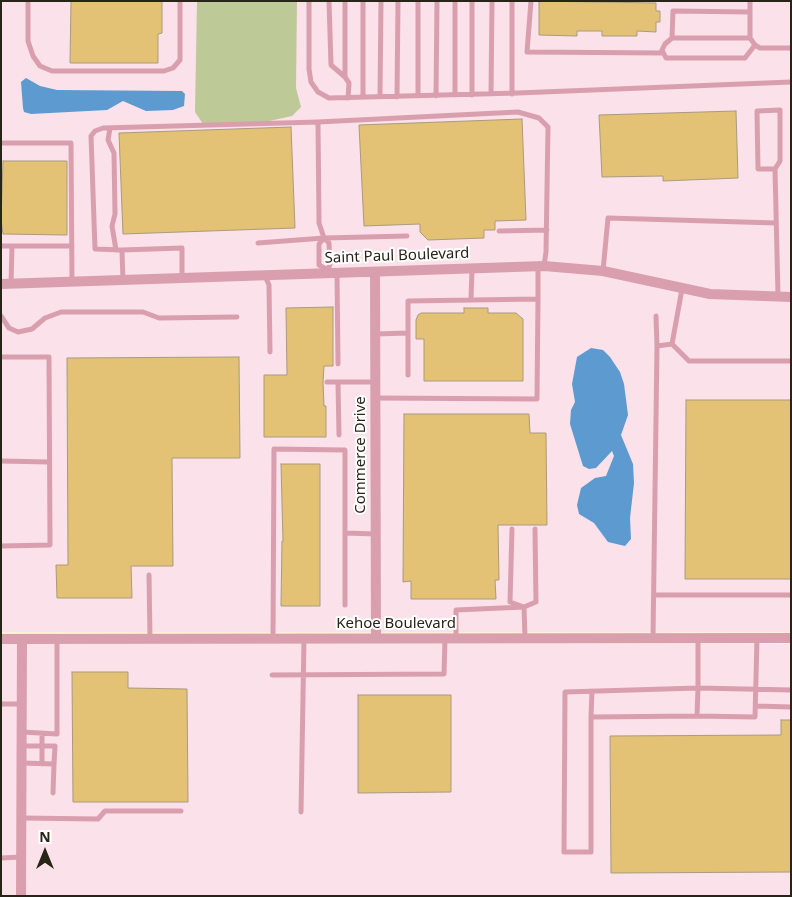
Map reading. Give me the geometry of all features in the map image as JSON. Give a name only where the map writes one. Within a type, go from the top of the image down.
[{"type":"street","name":"Saint Paul Boulevard","points":[[6,284],[541,266],[602,271],[682,290],[734,297],[791,298]]},
{"type":"street","name":"Commerce Drive","points":[[376,272],[376,638]]},
{"type":"street","name":"Kehoe Boulevard","points":[[1,639],[791,638]]},
{"type":"street","points":[[21,896],[22,639]]},
{"type":"lane","points":[[28,1],[28,41],[32,56],[40,66],[52,71],[164,71],[173,68],[180,60],[180,1]]},
{"type":"lane","points":[[309,1],[309,69],[311,82],[318,92],[329,98],[512,94],[791,82]]},
{"type":"lane","points":[[329,1],[331,65],[349,82],[348,98]]},
{"type":"lane","points":[[345,1],[345,77]]},
{"type":"lane","points":[[363,1],[363,97]]},
{"type":"lane","points":[[380,97],[381,1]]},
{"type":"lane","points":[[397,97],[398,1]]},
{"type":"lane","points":[[418,1],[418,96]]},
{"type":"lane","points":[[436,96],[437,1]]},
{"type":"lane","points":[[455,1],[455,95]]},
{"type":"lane","points":[[472,1],[472,95]]},
{"type":"lane","points":[[491,94],[492,1]]},
{"type":"lane","points":[[512,1],[512,94]]},
{"type":"lane","points":[[531,1],[528,17],[528,52],[663,53]]},
{"type":"lane","points":[[750,1],[750,38],[754,45],[760,48],[791,48]]},
{"type":"lane","points":[[672,38],[672,11],[750,12]]},
{"type":"lane","points":[[750,38],[672,38],[665,44],[662,50],[666,58],[745,58],[754,45]]},
{"type":"lane","points":[[775,169],[758,169],[756,110],[780,110],[780,161],[775,169],[778,298]]},
{"type":"lane","points":[[182,279],[182,248],[95,250],[90,136],[95,131],[110,128],[318,122],[518,112],[539,118],[548,127],[547,230],[538,299],[537,399],[376,398]]},
{"type":"lane","points":[[318,122],[319,223],[324,238],[329,243],[338,364]]},
{"type":"lane","points":[[110,128],[108,140],[114,153],[115,214],[112,226],[119,250],[123,281]]},
{"type":"lane","points":[[1,143],[71,142],[72,283]]},
{"type":"lane","points":[[602,271],[608,218],[776,223]]},
{"type":"lane","points":[[498,231],[547,230]]},
{"type":"lane","points":[[258,243],[324,238],[408,236]]},
{"type":"lane","points":[[324,238],[319,244],[319,265],[330,272]]},
{"type":"lane","points":[[1,246],[72,246]]},
{"type":"lane","points":[[6,284],[12,246]]},
{"type":"lane","points":[[471,300],[472,268]]},
{"type":"lane","points":[[265,276],[269,284],[270,352]]},
{"type":"lane","points":[[672,344],[682,290]]},
{"type":"lane","points":[[408,375],[408,301],[538,299]]},
{"type":"lane","points":[[1,316],[9,328],[18,332],[32,329],[44,318],[61,312],[142,312],[159,318],[237,318]]},
{"type":"lane","points":[[653,638],[655,595],[656,316]]},
{"type":"lane","points":[[376,334],[408,334]]},
{"type":"lane","points":[[656,346],[672,344]]},
{"type":"lane","points":[[672,344],[689,361],[791,361]]},
{"type":"lane","points":[[1,357],[49,356],[50,545],[1,546]]},
{"type":"lane","points":[[326,382],[376,382]]},
{"type":"lane","points":[[338,382],[338,435]]},
{"type":"lane","points":[[273,639],[274,449],[345,450],[345,605]]},
{"type":"lane","points":[[1,461],[49,462]]},
{"type":"lane","points":[[512,529],[510,602],[524,607]]},
{"type":"lane","points":[[456,638],[456,610],[524,607],[536,602],[535,529]]},
{"type":"lane","points":[[345,533],[376,534]]},
{"type":"lane","points":[[149,575],[150,639]]},
{"type":"lane","points":[[655,595],[791,595]]},
{"type":"lane","points":[[524,607],[524,638]]},
{"type":"lane","points":[[272,675],[444,674],[444,638]]},
{"type":"lane","points":[[697,716],[698,638]]},
{"type":"lane","points":[[591,716],[755,717],[757,638]]},
{"type":"lane","points":[[22,732],[57,734],[57,639]]},
{"type":"lane","points":[[301,812],[304,639]]},
{"type":"lane","points":[[592,692],[591,852],[564,852],[565,692],[698,688],[791,690]]},
{"type":"lane","points":[[1,704],[23,704]]},
{"type":"lane","points":[[756,706],[791,707]]},
{"type":"lane","points":[[42,733],[42,764]]},
{"type":"lane","points":[[22,746],[55,746],[53,793]]},
{"type":"lane","points":[[22,763],[54,764]]},
{"type":"lane","points":[[22,818],[98,820],[105,811],[181,811]]},
{"type":"lane","points":[[1,858],[22,857]]},
{"type":"shaded area","points":[[1,1],[791,1],[791,632],[1,632]]},
{"type":"shaded area","points":[[1,643],[791,644],[791,896],[1,896]]},
{"type":"green space","points":[[197,1],[297,1],[296,88],[301,107],[292,116],[260,123],[203,124],[195,112]]},
{"type":"water","points":[[26,78],[40,86],[57,90],[182,91],[185,94],[184,106],[173,110],[146,111],[123,101],[107,110],[31,114],[24,112],[23,108],[21,82]]},
{"type":"water","points":[[591,348],[603,350],[610,357],[620,372],[624,384],[628,415],[621,435],[633,464],[634,483],[630,518],[631,539],[625,546],[608,542],[594,523],[579,514],[577,505],[581,488],[595,478],[606,476],[614,456],[612,451],[596,468],[589,469],[583,466],[570,424],[571,410],[575,402],[572,384],[577,357]]},
{"type":"building","points":[[71,1],[162,1],[162,33],[158,34],[158,63],[70,63]]},
{"type":"building","points":[[539,1],[656,3],[656,11],[660,11],[660,22],[656,22],[656,32],[637,31],[637,36],[602,36],[602,31],[577,31],[577,36],[539,35]]},
{"type":"building","points":[[736,111],[738,178],[663,181],[663,176],[602,177],[599,115]]},
{"type":"building","points":[[522,119],[526,220],[495,221],[495,230],[484,230],[484,238],[428,240],[420,232],[420,224],[364,226],[359,125]]},
{"type":"building","points":[[291,127],[295,228],[123,234],[119,133]]},
{"type":"building","points":[[3,161],[67,161],[67,235],[3,234],[1,220]]},
{"type":"building","points":[[333,307],[333,366],[324,366],[323,382],[324,406],[326,406],[326,437],[264,437],[264,375],[287,375],[286,308]]},
{"type":"building","points":[[464,308],[488,308],[488,313],[516,313],[523,319],[523,381],[424,381],[424,339],[416,339],[416,320],[418,315],[421,313],[464,313]]},
{"type":"building","points":[[239,357],[240,458],[172,458],[173,566],[131,566],[132,598],[57,598],[56,565],[68,565],[67,358]]},
{"type":"building","points":[[686,400],[791,400],[791,579],[685,579]]},
{"type":"building","points":[[404,414],[529,414],[530,433],[546,433],[547,525],[498,525],[499,580],[495,580],[496,599],[411,599],[411,581],[403,582]]},
{"type":"building","points":[[281,464],[320,464],[320,606],[281,606],[283,541]]},
{"type":"building","points":[[72,672],[128,672],[128,688],[187,689],[188,802],[73,802]]},
{"type":"building","points":[[358,695],[451,695],[451,792],[358,793]]},
{"type":"building","points":[[781,720],[791,720],[791,872],[611,873],[610,736],[781,735]]}]
